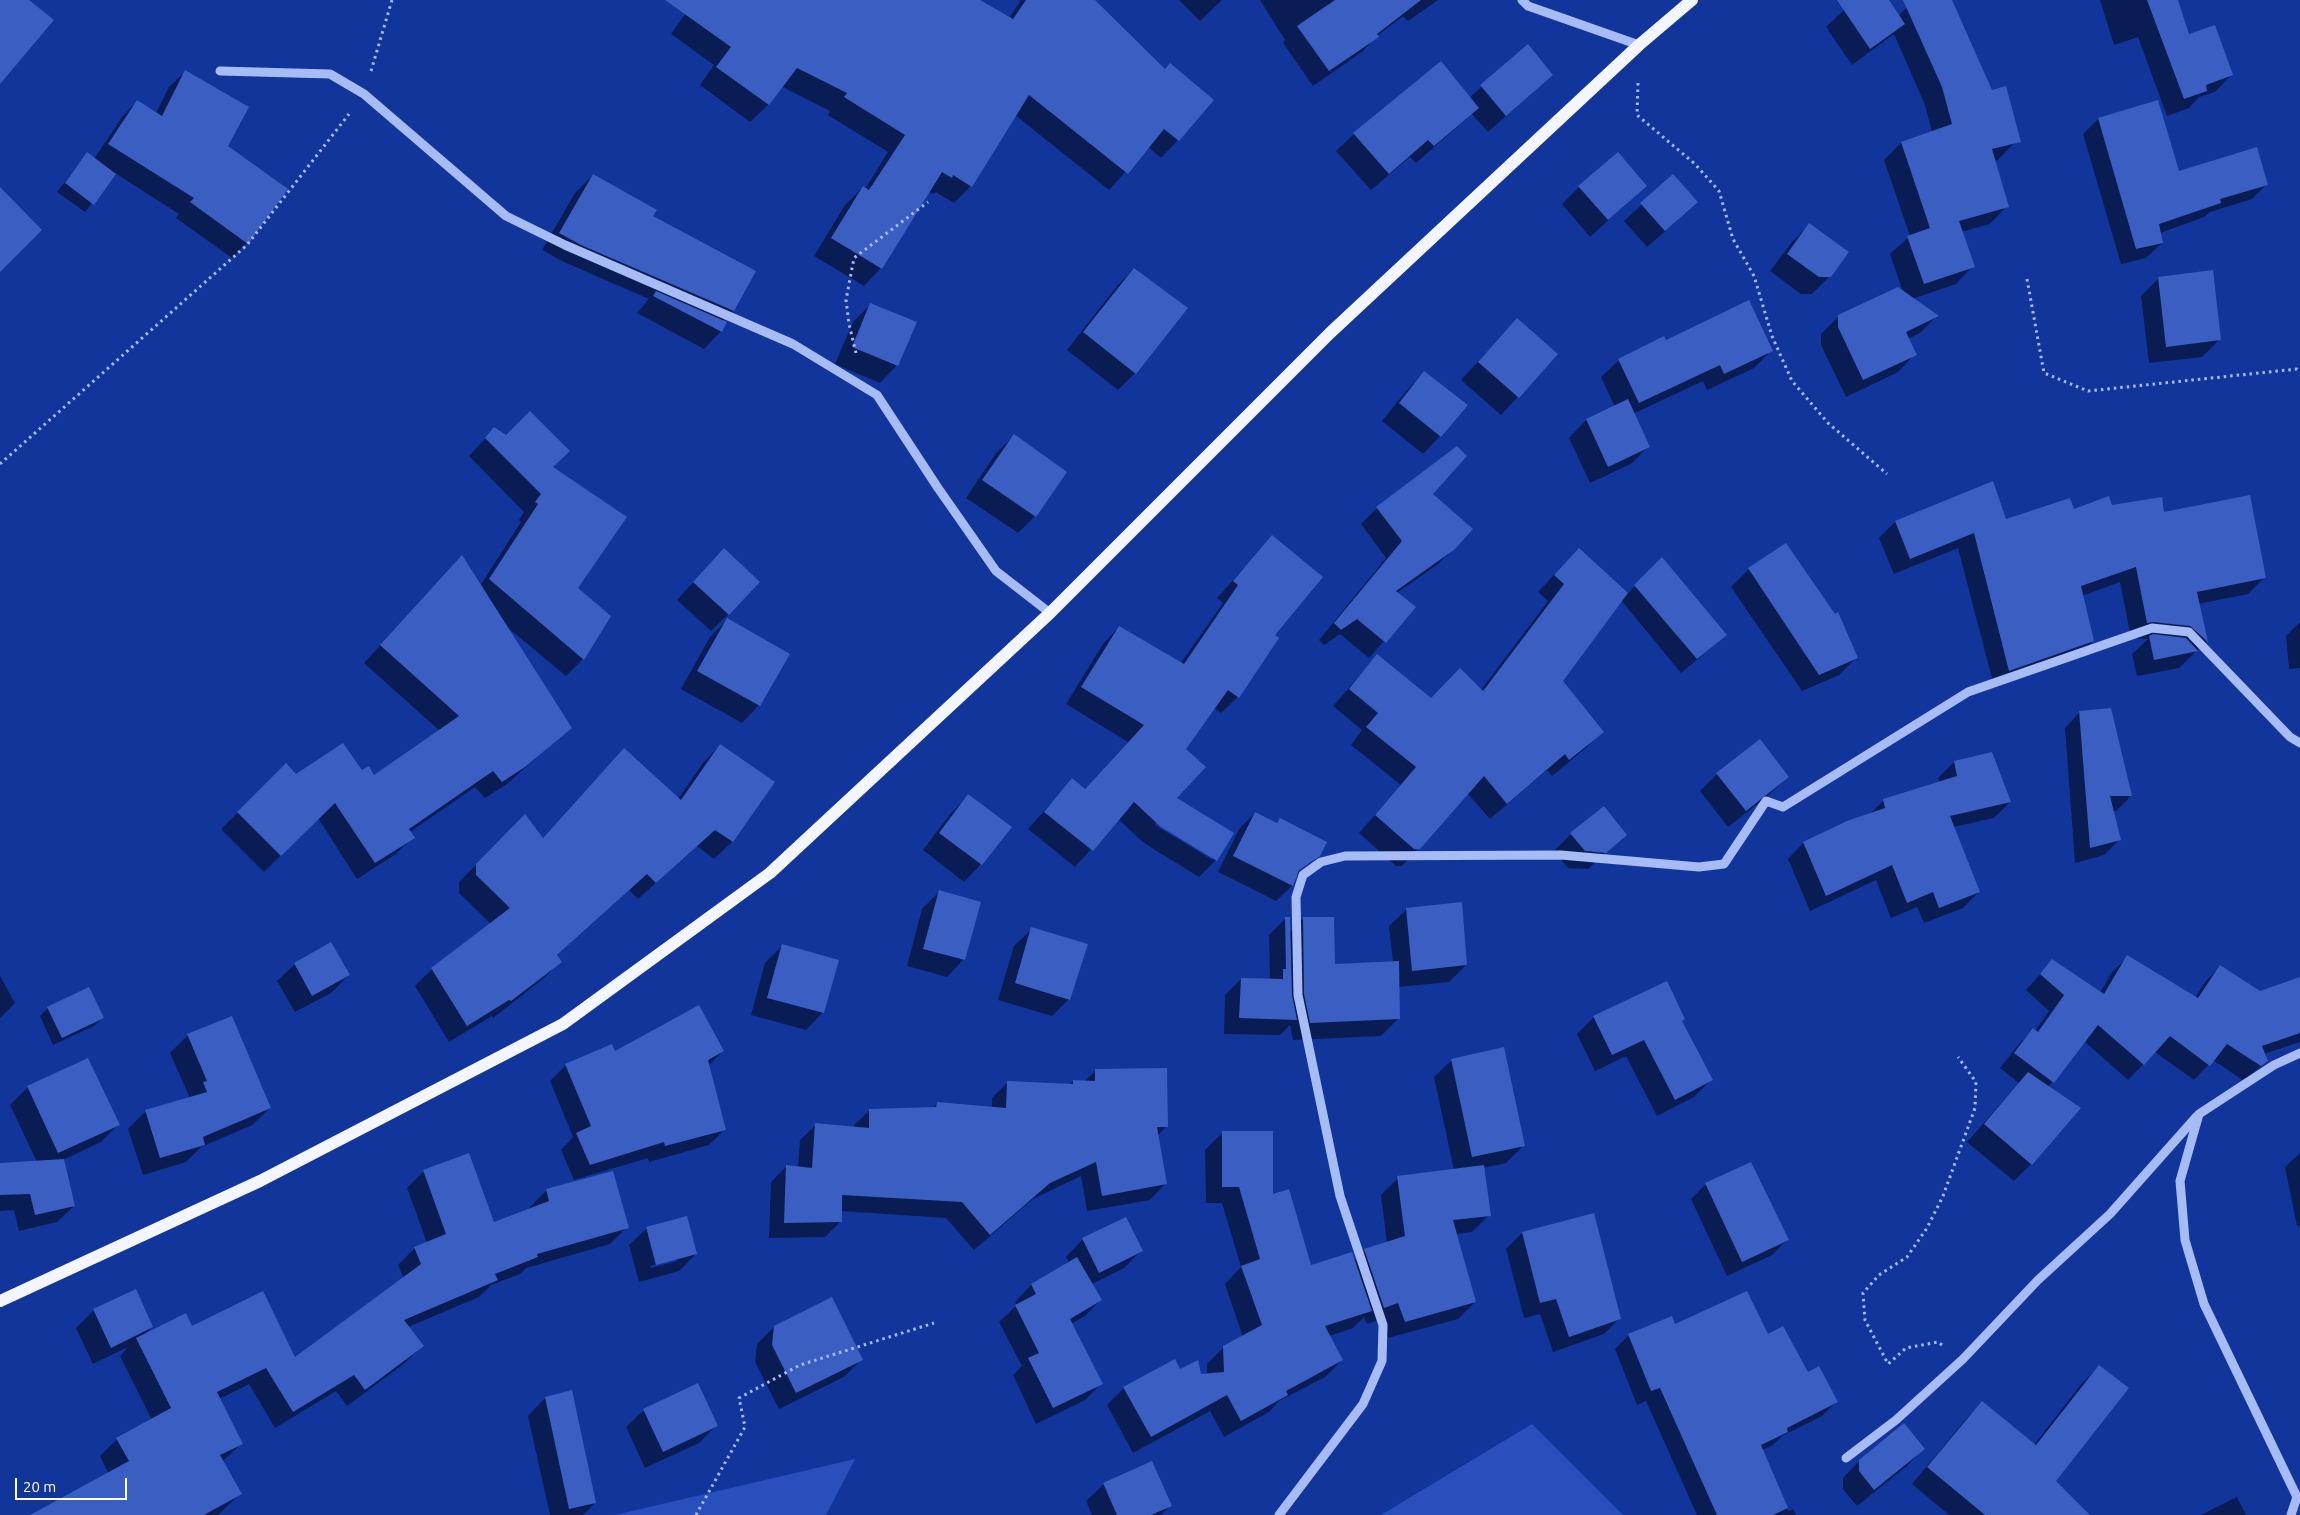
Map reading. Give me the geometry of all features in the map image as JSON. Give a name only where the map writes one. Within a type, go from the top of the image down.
[{"type":"main road","points":[[0,1301],[260,1181],[563,1024],[770,873],[1050,613],[1330,333],[1639,45],[1692,0]]},
{"type":"street","points":[[1522,0],[1528,6],[1639,45]]},
{"type":"street","points":[[220,71],[330,74],[364,94],[506,216],[565,245],[793,344],[877,395],[938,488],[996,571],[1050,613]]},
{"type":"street","points":[[1279,1515],[1363,1404],[1382,1361],[1384,1325],[1340,1196],[1298,995],[1296,897],[1303,875],[1322,862],[1345,856],[1561,855],[1699,867],[1724,864],[1766,801],[1783,807],[1968,692],[2152,628],[2189,632],[2290,737],[2300,743]]},
{"type":"street","points":[[1846,1458],[1896,1420],[1963,1359],[2038,1280],[2110,1214],[2199,1114],[2274,1064],[2300,1053]]},
{"type":"street","points":[[2199,1114],[2180,1180],[2185,1240],[2204,1304],[2298,1497],[2292,1515]]},
{"type":"path","points":[[0,464],[247,245],[364,94],[392,0]]},
{"type":"path","points":[[1639,45],[1637,116],[1695,164],[1719,190],[1733,239],[1754,276],[1772,336],[1792,381],[1828,423],[1887,474]]},
{"type":"path","points":[[877,395],[860,368],[849,324],[846,300],[854,258],[928,202]]},
{"type":"path","points":[[2027,279],[2044,373],[2088,392],[2297,369],[2300,372]]},
{"type":"path","points":[[1958,1057],[1976,1082],[1975,1108],[1942,1196],[1927,1228],[1907,1257],[1879,1275],[1863,1293],[1865,1320],[1888,1364],[1906,1348],[1938,1342],[1963,1359]]},
{"type":"path","points":[[696,1515],[745,1427],[739,1398],[800,1365],[934,1323]]},
{"type":"shaded area","points":[[1532,1424],[1623,1515],[1381,1515]]},
{"type":"shaded area","points":[[855,1459],[826,1515],[615,1515]]},
{"type":"building","points":[[0,0],[29,0],[54,20],[0,84]]},
{"type":"building","points":[[665,0],[980,0],[1013,19],[1026,0],[1095,0],[1165,69],[1170,63],[1214,100],[1179,141],[1164,129],[1128,174],[1029,95],[972,187],[953,175],[952,178],[942,172],[882,269],[831,238],[863,186],[869,190],[905,135],[844,97],[847,93],[797,68],[769,105],[716,67],[731,47]]},
{"type":"building","points":[[1335,0],[1421,0],[1377,34],[1379,37],[1329,71],[1297,26]]},
{"type":"building","points":[[1837,0],[1889,0],[1905,24],[1870,49]]},
{"type":"building","points":[[1903,0],[1952,0],[1992,90],[2006,86],[2021,142],[1992,149],[2009,207],[1959,221],[1975,267],[1924,284],[1907,236],[1930,228],[1901,142],[1952,124],[1942,87]]},
{"type":"building","points":[[2147,0],[2178,0],[2189,34],[2215,25],[2233,75],[2206,85],[2207,91],[2184,99]]},
{"type":"building","points":[[1528,44],[1553,75],[1506,116],[1480,85]]},
{"type":"building","points":[[1441,61],[1479,108],[1434,146],[1428,140],[1389,174],[1353,133]]},
{"type":"building","points":[[185,70],[249,107],[228,146],[288,189],[248,244],[190,202],[194,198],[108,144],[137,100],[162,116]]},
{"type":"building","points":[[2158,100],[2179,171],[2257,147],[2268,185],[2220,199],[2221,203],[2159,224],[2163,243],[2136,249],[2098,118]]},
{"type":"building","points":[[87,152],[116,174],[94,205],[65,183]]},
{"type":"building","points":[[1618,152],[1647,186],[1608,220],[1578,186]]},
{"type":"building","points":[[593,174],[657,210],[653,216],[756,271],[734,311],[581,245],[559,233]]},
{"type":"building","points":[[1673,174],[1698,202],[1665,231],[1640,203]]},
{"type":"building","points":[[0,187],[42,230],[0,272]]},
{"type":"building","points":[[1809,223],[1849,252],[1831,277],[1819,277],[1787,254]]},
{"type":"building","points":[[1134,268],[1188,308],[1136,374],[1083,332]]},
{"type":"building","points":[[2213,270],[2221,340],[2166,347],[2158,277]]},
{"type":"building","points":[[1898,287],[1939,316],[1906,332],[1917,355],[1863,380],[1838,327],[1838,315]]},
{"type":"building","points":[[656,291],[727,322],[722,332],[653,296]]},
{"type":"building","points":[[1749,300],[1773,351],[1724,374],[1720,365],[1639,403],[1618,359],[1664,336],[1666,340]]},
{"type":"building","points":[[870,303],[917,322],[898,366],[852,347]]},
{"type":"building","points":[[1517,318],[1558,354],[1519,398],[1478,362]]},
{"type":"building","points":[[1424,371],[1468,405],[1441,437],[1399,403]]},
{"type":"building","points":[[1628,399],[1650,447],[1608,467],[1586,419]]},
{"type":"building","points":[[530,411],[570,451],[553,467],[627,517],[578,588],[611,616],[584,660],[489,579],[538,504],[535,502],[541,494],[485,438],[494,427],[506,435]]},
{"type":"building","points":[[1014,434],[1067,472],[1036,517],[982,480]]},
{"type":"building","points":[[1457,446],[1467,456],[1433,494],[1473,529],[1455,549],[1396,591],[1416,607],[1386,643],[1357,619],[1341,630],[1334,623],[1402,541],[1376,507]]},
{"type":"building","points":[[1993,481],[2006,519],[2070,498],[2074,509],[2109,496],[2112,505],[2162,497],[2164,512],[2250,495],[2266,578],[2197,592],[2208,642],[2190,626],[2147,623],[2136,567],[2081,586],[2094,641],[2009,671],[1974,533],[1910,559],[1895,521]]},
{"type":"building","points":[[1272,535],[1323,577],[1275,635],[1279,638],[1239,698],[1228,690],[1186,749],[1206,767],[1177,798],[1234,833],[1217,861],[1161,827],[1134,802],[1093,851],[1044,812],[1072,778],[1085,789],[1144,725],[1081,687],[1119,626],[1184,664],[1238,585],[1233,581]]},
{"type":"building","points":[[1786,543],[1835,614],[1838,612],[1858,658],[1819,675],[1748,568]]},
{"type":"building","points":[[724,548],[760,582],[729,615],[693,582]]},
{"type":"building","points":[[1579,548],[1628,593],[1563,681],[1604,732],[1569,760],[1565,754],[1507,804],[1484,776],[1420,849],[1414,849],[1375,815],[1416,767],[1366,727],[1378,713],[1349,689],[1377,654],[1431,698],[1460,668],[1483,691],[1564,584],[1554,575]]},
{"type":"building","points":[[462,555],[572,728],[525,767],[502,782],[493,771],[409,829],[415,838],[375,863],[335,803],[281,856],[237,812],[286,763],[296,774],[343,743],[362,770],[369,766],[374,775],[459,716],[380,645]]},
{"type":"building","points":[[1662,557],[1727,635],[1697,659],[1634,585]]},
{"type":"building","points":[[727,618],[790,654],[760,706],[697,671]]},
{"type":"building","points":[[2153,634],[2186,638],[2198,651],[2154,660],[2149,636]]},
{"type":"building","points":[[2111,708],[2132,796],[2110,796],[2121,840],[2090,848],[2079,711]]},
{"type":"building","points":[[1760,739],[1789,777],[1746,811],[1716,773]]},
{"type":"building","points":[[720,744],[775,782],[733,842],[715,830],[656,883],[647,874],[557,955],[562,962],[511,1001],[509,1000],[467,1026],[431,968],[510,908],[476,875],[476,864],[525,814],[543,838],[624,748],[681,800]]},
{"type":"building","points":[[1992,752],[2011,802],[1950,816],[1980,892],[1939,908],[1933,892],[1907,903],[1892,865],[1826,896],[1803,842],[1847,821],[1885,808],[1883,799],[1957,776],[1954,761]]},
{"type":"building","points":[[968,794],[1012,827],[982,865],[939,833]]},
{"type":"building","points":[[1604,806],[1627,835],[1606,853],[1585,851],[1570,833]]},
{"type":"building","points":[[1255,812],[1277,823],[1280,818],[1327,842],[1320,856],[1299,870],[1293,886],[1233,856]]},
{"type":"building","points":[[939,890],[981,902],[965,960],[923,949]]},
{"type":"building","points":[[1462,902],[1467,965],[1412,971],[1406,908]]},
{"type":"building","points":[[1285,917],[1290,917],[1292,995],[1297,1020],[1239,1018],[1241,978],[1283,979],[1283,969],[1286,969]]},
{"type":"building","points":[[1303,917],[1334,917],[1335,964],[1399,961],[1400,1019],[1310,1023],[1304,994]]},
{"type":"building","points":[[1031,927],[1088,944],[1070,1000],[1015,983]]},
{"type":"building","points":[[331,942],[350,975],[312,996],[294,963]]},
{"type":"building","points":[[782,944],[839,960],[824,1013],[767,998]]},
{"type":"building","points":[[2127,955],[2198,998],[2220,965],[2260,991],[2300,977],[2300,1033],[2262,1046],[2268,1061],[2261,1066],[2227,1044],[2210,1066],[2170,1036],[2144,1065],[2098,1025],[2054,1083],[2014,1053],[2033,1028],[2038,1032],[2064,995],[2040,974],[2052,959],[2104,994]]},
{"type":"building","points":[[1667,981],[1685,1019],[1682,1021],[1713,1080],[1675,1100],[1644,1040],[1612,1055],[1593,1016]]},
{"type":"building","points":[[89,987],[104,1018],[62,1038],[47,1007]]},
{"type":"building","points":[[699,1005],[724,1051],[708,1060],[726,1130],[665,1146],[664,1142],[590,1165],[576,1133],[591,1126],[565,1064],[612,1044],[615,1051]]},
{"type":"building","points":[[232,1016],[271,1108],[203,1137],[205,1145],[160,1158],[145,1110],[207,1092],[203,1082],[207,1081],[187,1034]]},
{"type":"building","points":[[1504,1047],[1525,1146],[1472,1157],[1451,1059]]},
{"type":"building","points":[[88,1058],[120,1125],[58,1153],[27,1086]]},
{"type":"building","points":[[1167,1068],[1168,1127],[1157,1127],[1167,1184],[1102,1196],[1096,1162],[1050,1183],[990,1235],[962,1202],[842,1195],[842,1222],[784,1223],[786,1165],[812,1168],[815,1123],[869,1128],[869,1109],[936,1107],[937,1102],[1006,1108],[1007,1081],[1073,1084],[1073,1080],[1095,1081],[1095,1069]]},
{"type":"building","points":[[2028,1072],[2081,1108],[2032,1165],[1984,1124]]},
{"type":"building","points":[[1222,1131],[1273,1131],[1273,1194],[1289,1189],[1311,1265],[1352,1252],[1372,1311],[1325,1326],[1343,1360],[1286,1391],[1288,1395],[1241,1421],[1227,1395],[1151,1437],[1123,1387],[1175,1359],[1180,1369],[1198,1360],[1201,1374],[1224,1372],[1223,1346],[1262,1325],[1241,1266],[1260,1259],[1239,1187],[1222,1187]]},
{"type":"building","points":[[469,1153],[494,1222],[549,1201],[546,1189],[613,1171],[629,1228],[537,1254],[538,1257],[495,1274],[498,1280],[404,1320],[424,1346],[365,1390],[354,1375],[293,1412],[266,1368],[217,1392],[243,1444],[220,1455],[242,1494],[204,1515],[30,1515],[129,1461],[116,1438],[171,1408],[136,1338],[186,1313],[192,1326],[263,1291],[295,1357],[421,1264],[414,1247],[446,1234],[423,1170]]},
{"type":"building","points":[[64,1159],[75,1206],[35,1215],[30,1194],[0,1195],[0,1163]]},
{"type":"building","points":[[1751,1162],[1789,1240],[1742,1262],[1705,1183]]},
{"type":"building","points":[[1484,1165],[1491,1216],[1453,1220],[1476,1302],[1405,1322],[1398,1303],[1384,1308],[1364,1249],[1405,1236],[1397,1176]]},
{"type":"building","points":[[1594,1213],[1621,1319],[1569,1337],[1556,1299],[1540,1303],[1522,1232]]},
{"type":"building","points":[[687,1216],[697,1254],[656,1265],[646,1227]]},
{"type":"building","points":[[1126,1217],[1143,1251],[1099,1273],[1082,1238]]},
{"type":"building","points":[[1077,1257],[1102,1300],[1070,1319],[1103,1384],[1053,1408],[1028,1358],[1039,1353],[1015,1305],[1036,1294],[1031,1284]]},
{"type":"building","points":[[136,1289],[153,1327],[111,1348],[93,1309]]},
{"type":"building","points":[[1747,1291],[1768,1334],[1783,1326],[1808,1372],[1819,1366],[1838,1402],[1787,1428],[1788,1432],[1761,1445],[1788,1508],[1773,1515],[1717,1515],[1660,1388],[1651,1391],[1628,1334],[1672,1316],[1675,1324]]},
{"type":"building","points":[[832,1297],[863,1360],[796,1393],[772,1345],[774,1326]]},
{"type":"building","points":[[2099,1365],[2129,1388],[2056,1481],[2090,1515],[1985,1515],[1927,1467],[1982,1401],[2036,1445]]},
{"type":"building","points":[[698,1383],[718,1426],[663,1452],[643,1409]]},
{"type":"building","points":[[572,1390],[596,1503],[569,1509],[545,1397]]},
{"type":"building","points":[[1904,1423],[1925,1449],[1874,1490],[1859,1471],[1859,1460]]},
{"type":"building","points":[[1152,1461],[1172,1506],[1151,1515],[1117,1515],[1103,1483]]}]
